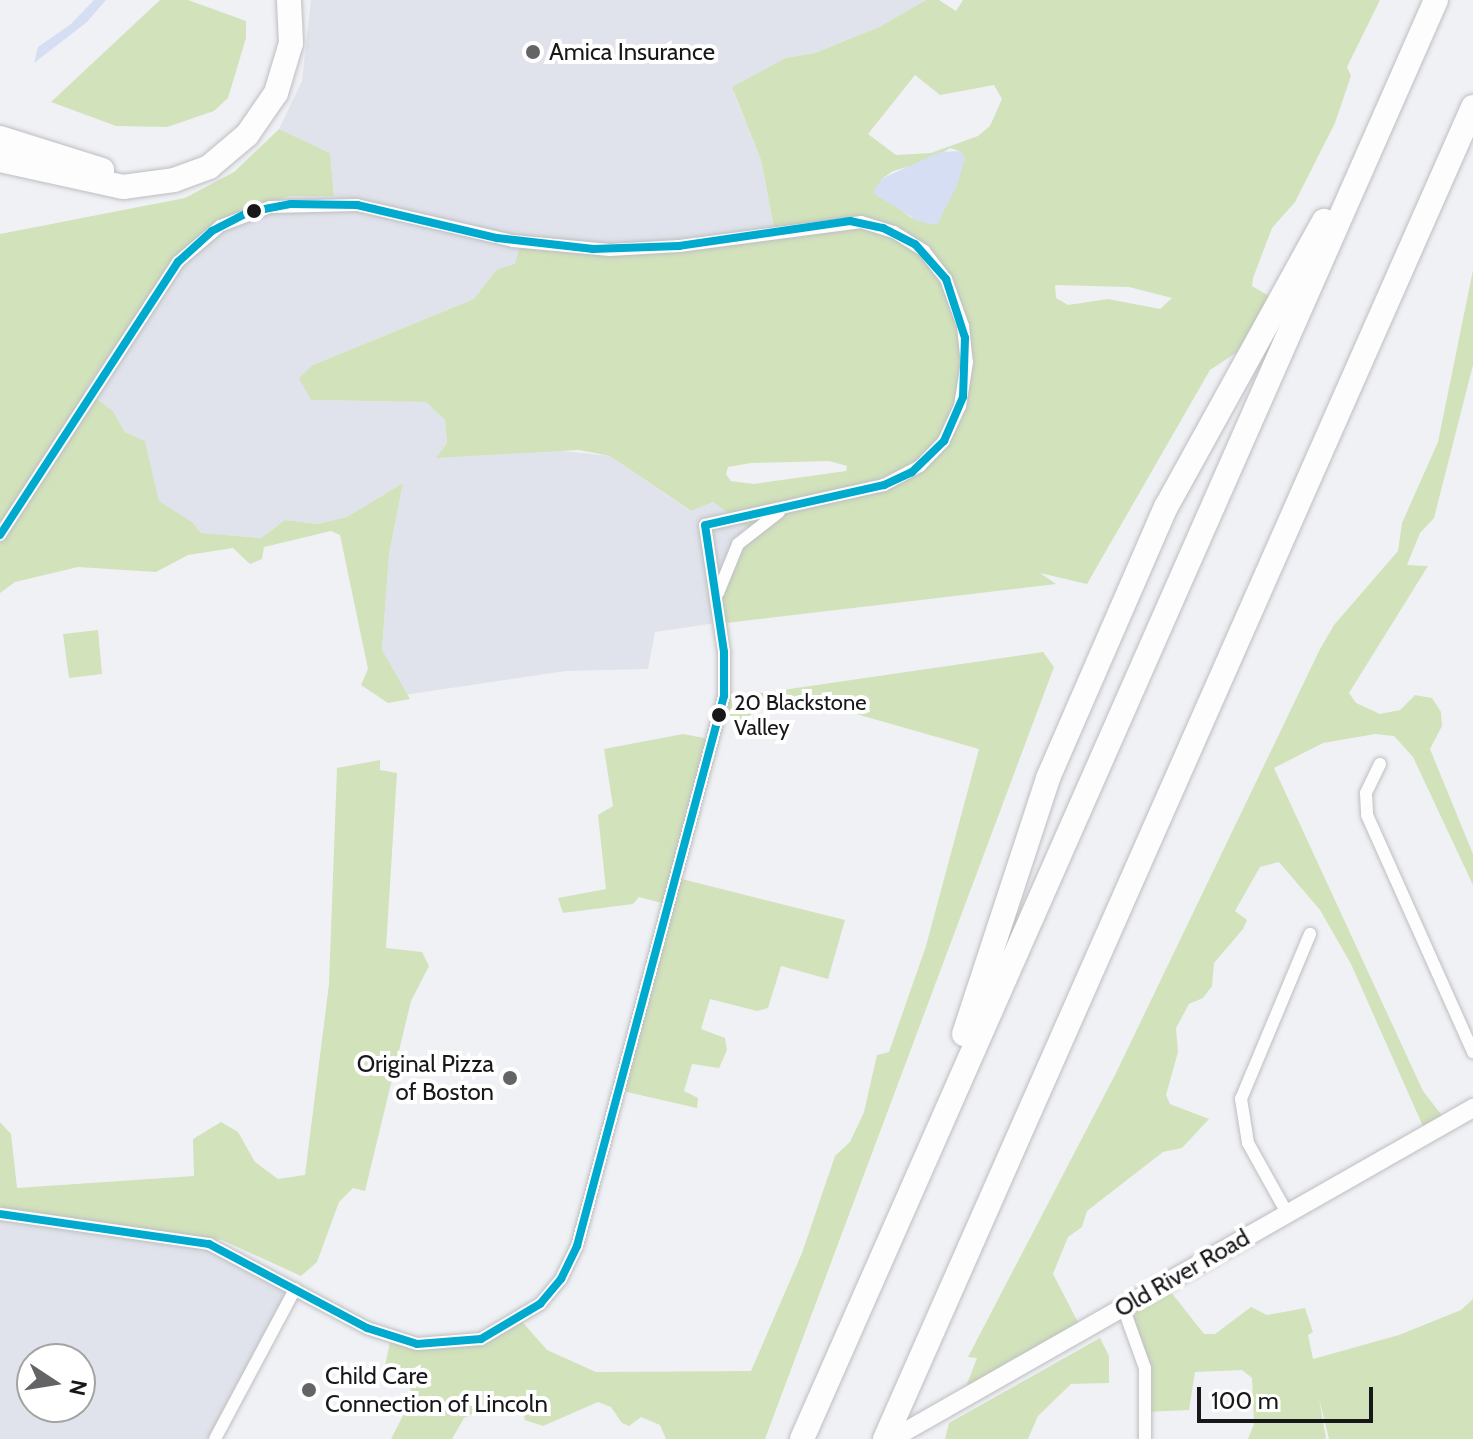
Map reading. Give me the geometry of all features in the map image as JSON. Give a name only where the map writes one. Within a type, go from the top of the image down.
[{"type":"highway","points":[[0,138],[109,172],[147,172],[193,160],[230,134],[259,98],[279,40],[277,0]]},
{"type":"highway","points":[[0,160],[123,187],[174,180],[209,167],[247,135],[276,93],[291,43],[289,0]]},
{"type":"highway","points":[[802,1439],[1436,0]]},
{"type":"highway","points":[[921,1168],[1035,811],[1166,507],[1398,86]]},
{"type":"highway","points":[[885,1439],[1473,107]]},
{"type":"main road","name":"Old River Road","points":[[892,1439],[1473,1108]]},
{"type":"street","points":[[0,535],[184,255],[239,216],[312,203],[368,207],[497,238],[585,249],[670,247],[850,221],[883,228],[915,244],[946,279],[963,326],[966,373],[953,425],[933,454],[904,477],[705,525],[725,670],[722,704],[585,1218],[565,1273],[540,1304],[513,1324],[449,1345],[388,1337],[200,1241],[0,1214]]},
{"type":"street","points":[[716,601],[738,544],[790,506]]},
{"type":"street","points":[[1380,764],[1366,793],[1367,815],[1473,1052]]},
{"type":"street","points":[[1287,1213],[1245,1134],[1241,1099],[1310,934]]},
{"type":"street","points":[[215,1439],[295,1289]]},
{"type":"street","points":[[1123,1307],[1145,1368],[1145,1439]]},
{"type":"shaded area","points":[[311,0],[926,0],[879,27],[815,53],[786,58],[734,93],[761,160],[774,229],[496,270],[474,299],[313,365],[311,400],[426,402],[445,420],[447,443],[437,457],[546,449],[610,456],[690,511],[713,502],[747,526],[738,538],[716,623],[655,632],[648,669],[566,671],[404,695],[382,650],[389,554],[403,483],[347,517],[317,524],[285,520],[261,538],[201,533],[192,522],[159,502],[145,441],[125,432],[113,411],[85,390],[162,279],[236,214],[290,196],[334,196],[330,153],[279,129],[302,81]]},
{"type":"shaded area","points":[[0,1213],[210,1244],[292,1287],[211,1439],[0,1439]]},
{"type":"green space","points":[[160,0],[188,0],[246,21],[246,38],[228,98],[214,111],[167,127],[116,126],[51,102]]},
{"type":"green space","points":[[926,0],[939,0],[956,11],[963,0],[1380,0],[1347,67],[1351,76],[1335,123],[1295,202],[1272,228],[1253,278],[1252,286],[1274,299],[1251,343],[1210,370],[1087,584],[1040,573],[1056,584],[718,624],[714,602],[747,527],[713,502],[691,511],[610,456],[579,450],[436,458],[447,443],[445,420],[426,402],[311,400],[299,378],[313,365],[474,299],[496,270],[515,264],[521,242],[594,247],[696,243],[774,228],[761,160],[732,87],[786,58],[815,53],[879,27]],"holes":[[[915,75],[940,95],[994,85],[1002,99],[990,126],[978,136],[931,153],[896,155],[868,134]],[[950,148],[962,152],[930,224],[910,217],[878,192],[883,178],[893,171],[929,161]],[[1055,285],[1129,287],[1172,298],[1160,309],[1108,299],[1068,305],[1056,298]],[[829,461],[847,466],[846,471],[754,484],[731,481],[726,474],[728,467],[751,463]]]},
{"type":"green space","points":[[279,129],[330,153],[334,196],[290,196],[236,214],[162,279],[85,390],[113,411],[125,432],[145,441],[159,501],[192,522],[201,533],[261,538],[285,520],[317,524],[347,517],[403,483],[389,554],[382,650],[410,699],[388,703],[361,685],[368,669],[340,535],[331,531],[264,547],[262,559],[250,564],[233,548],[188,555],[156,572],[78,567],[15,582],[0,593],[0,234],[185,198],[234,172]]},
{"type":"green space","points":[[1473,270],[1473,365],[1434,518],[1420,533],[1407,565],[1428,566],[1349,693],[1356,703],[1380,714],[1400,710],[1415,695],[1432,698],[1441,712],[1442,726],[1430,749],[1473,854],[1473,885],[1413,757],[1394,736],[1375,734],[1323,743],[1274,768],[1423,1091],[1447,1122],[1426,1133],[1351,964],[1320,910],[1279,862],[1260,867],[1235,911],[1247,920],[1243,929],[1214,963],[1212,986],[1203,998],[1189,1004],[1176,1028],[1178,1052],[1166,1095],[1170,1104],[1209,1119],[1182,1148],[1163,1152],[1087,1211],[1082,1227],[1068,1237],[1053,1274],[1082,1330],[1034,1358],[1014,1358],[965,1389],[977,1358],[968,1357],[1116,1073],[1320,649],[1334,625],[1398,551],[1402,523],[1438,442]]},
{"type":"green space","points":[[98,630],[102,674],[69,678],[63,634]]},
{"type":"green space","points":[[1043,652],[1054,667],[765,1439],[666,1439],[660,1425],[641,1417],[629,1426],[622,1423],[611,1407],[598,1402],[543,1426],[525,1420],[522,1408],[494,1403],[464,1418],[452,1439],[391,1439],[412,1398],[409,1381],[385,1366],[391,1337],[418,1342],[479,1334],[517,1316],[547,1350],[596,1372],[751,1371],[802,1253],[835,1156],[850,1142],[864,1112],[877,1055],[889,1052],[926,946],[979,749],[779,692],[765,695],[746,721],[717,715],[721,699]]},
{"type":"green space","points":[[683,734],[709,739],[674,877],[845,920],[828,979],[781,966],[768,1008],[757,1011],[710,999],[701,1029],[725,1038],[727,1050],[719,1068],[692,1064],[684,1091],[698,1098],[697,1108],[618,1090],[665,904],[639,897],[633,904],[563,913],[558,898],[606,889],[598,815],[613,806],[604,749]]},
{"type":"green space","points":[[380,760],[380,770],[397,773],[386,948],[422,952],[429,966],[411,1001],[365,1191],[353,1188],[339,1202],[317,1262],[301,1276],[222,1240],[0,1213],[0,1122],[11,1134],[17,1188],[194,1176],[193,1139],[221,1122],[238,1132],[255,1162],[278,1179],[305,1175],[329,984],[337,768]]},
{"type":"green space","points":[[1163,1282],[1204,1334],[1215,1334],[1251,1307],[1267,1315],[1305,1308],[1313,1332],[1308,1335],[1313,1359],[1399,1335],[1461,1310],[1473,1299],[1473,1439],[1329,1439],[1319,1398],[1326,1439],[1248,1439],[1254,1424],[1252,1378],[1242,1370],[1195,1372],[1189,1410],[1145,1412],[1142,1361],[1123,1305]]},
{"type":"green space","points":[[1100,1338],[1109,1356],[1109,1383],[1071,1384],[1038,1416],[1028,1439],[945,1439],[949,1423]]},
{"type":"water","points":[[94,0],[106,0],[87,22],[34,63],[38,47],[71,24]]},
{"type":"water","points":[[961,151],[965,158],[957,185],[937,225],[918,221],[873,193],[881,179],[940,152]]},
{"type":"transit line","points":[[0,535],[178,262],[212,231],[249,212],[291,204],[357,205],[497,238],[593,249],[679,246],[850,221],[883,228],[915,244],[946,279],[965,338],[963,397],[944,441],[912,472],[884,485],[705,525]]},
{"type":"transit line","points":[[0,1214],[209,1244],[367,1328],[417,1344],[481,1339],[540,1304],[561,1279],[577,1246],[724,696],[724,652],[705,525]]},
{"type":"place","name":"Amica Insurance","points":[[533,52]]},
{"type":"place","name":"20 Blackstone Valley","points":[[719,715]]},
{"type":"place","name":"Original Pizza of Boston","points":[[510,1078]]},
{"type":"place","name":"Child Care Connection of Lincoln","points":[[309,1390]]}]
